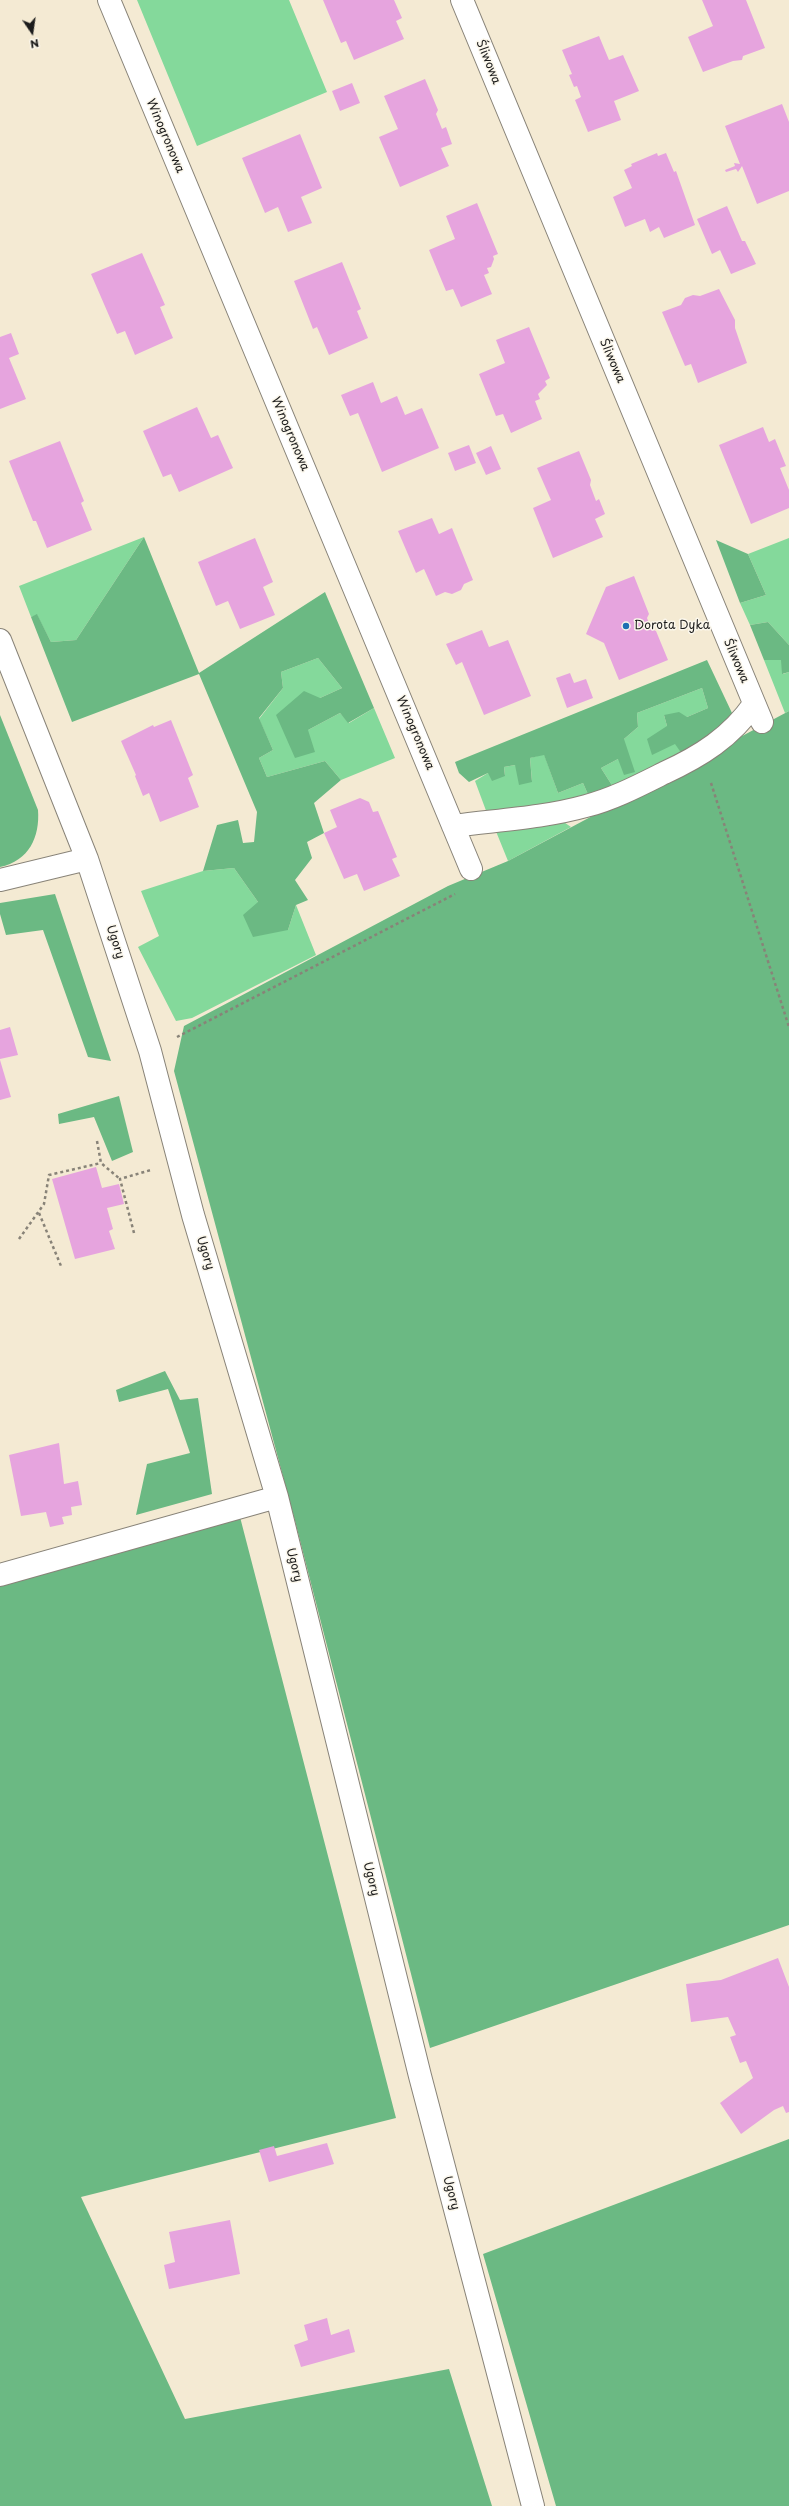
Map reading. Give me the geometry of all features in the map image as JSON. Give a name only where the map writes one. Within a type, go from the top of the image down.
[{"type":"street","name":"Winogronowa","points":[[109,0],[472,869]]},
{"type":"street","name":"Śliwowa","points":[[462,0],[758,713],[742,722],[724,739],[702,754]]},
{"type":"street","name":"Ugory","points":[[0,640],[87,859],[150,1051],[179,1161],[277,1497],[420,2076],[533,2506]]},
{"type":"street","points":[[453,826],[538,815],[586,806],[627,792],[702,754]]},
{"type":"street","points":[[0,880],[87,859]]},
{"type":"street","points":[[0,1575],[277,1497]]},
{"type":"path","points":[[702,754],[789,1027]]},
{"type":"path","points":[[150,1051],[463,890]]},
{"type":"path","points":[[96,1141],[101,1163],[120,1179],[134,1233]]},
{"type":"path","points":[[120,1179],[179,1161]]},
{"type":"path","points":[[19,1239],[44,1204],[49,1175],[101,1163]]},
{"type":"path","points":[[38,1213],[61,1266]]},
{"type":"green space","points":[[137,0],[289,0],[327,92],[197,146]]},
{"type":"green space","points":[[144,537],[76,640],[51,642],[37,615],[31,617],[19,586]]},
{"type":"green space","points":[[144,537],[199,673],[325,592],[374,708],[348,723],[340,713],[308,730],[315,752],[295,758],[276,715],[304,691],[320,698],[342,688],[318,658],[281,672],[283,688],[259,718],[273,750],[259,758],[267,777],[325,761],[341,780],[314,803],[324,833],[307,842],[312,858],[295,880],[308,900],[296,905],[288,930],[253,937],[243,915],[258,902],[234,868],[203,871],[217,825],[238,820],[243,843],[254,842],[257,812],[199,674],[72,722],[31,617],[37,614],[51,642],[76,640]]},
{"type":"green space","points":[[789,538],[789,645],[768,622],[750,625],[740,603],[766,595],[748,554]]},
{"type":"green space","points":[[716,540],[748,554],[766,595],[740,603]]},
{"type":"green space","points":[[768,622],[789,645],[789,672],[782,674],[781,660],[764,660],[750,625]]},
{"type":"green space","points":[[318,658],[342,688],[320,698],[308,730],[340,713],[349,723],[374,708],[395,758],[341,780],[325,761],[267,777],[259,758],[273,750],[259,719],[283,688],[281,672]]},
{"type":"green space","points":[[707,660],[732,713],[729,727],[682,754],[675,744],[652,755],[647,739],[667,726],[664,715],[679,712],[687,717],[708,708],[702,688],[637,713],[638,727],[624,739],[635,772],[624,775],[618,759],[601,768],[615,790],[590,799],[583,783],[558,793],[544,755],[530,758],[532,782],[519,785],[515,765],[504,767],[505,776],[492,781],[488,773],[469,782],[459,773],[455,762]]},
{"type":"green space","points":[[764,660],[782,660],[783,674],[789,672],[789,711],[785,713]]},
{"type":"green space","points":[[702,688],[708,708],[687,717],[664,715],[667,726],[682,754],[615,790],[601,768],[618,759],[624,739],[638,727],[637,713]]},
{"type":"green space","points":[[789,711],[789,1925],[430,2048],[295,1521],[174,1071],[184,1026],[448,886],[508,861]]},
{"type":"green space","points":[[0,715],[38,810],[38,820],[35,838],[31,846],[18,859],[10,864],[0,867]]},
{"type":"green space","points":[[544,754],[558,793],[583,783],[590,799],[488,816],[475,781],[488,773],[505,775],[504,767],[515,765],[532,781],[530,758]]},
{"type":"green space","points":[[555,816],[571,827],[508,861],[493,824]]},
{"type":"green space","points":[[234,868],[258,902],[288,930],[296,905],[316,955],[192,1018],[176,1021],[138,947],[159,936],[141,891],[203,871]]},
{"type":"green space","points":[[55,894],[111,1061],[88,1057],[43,930],[6,935],[0,914],[0,903]]},
{"type":"green space","points":[[119,1096],[133,1152],[112,1161],[94,1117],[59,1124],[58,1114]]},
{"type":"green space","points":[[165,1371],[180,1400],[198,1398],[212,1494],[136,1515],[147,1464],[190,1453],[168,1389],[119,1402],[116,1390]]},
{"type":"green space","points":[[240,1517],[396,2118],[81,2197],[185,2419],[449,2369],[492,2506],[0,2506],[0,1582]]},
{"type":"green space","points":[[789,2139],[789,2506],[556,2506],[483,2254]]},
{"type":"building","points":[[323,0],[394,0],[402,18],[396,21],[404,39],[354,60],[346,41],[341,43]]},
{"type":"building","points":[[702,0],[746,0],[765,48],[743,56],[742,60],[733,61],[703,72],[688,37],[713,26]]},
{"type":"building","points":[[599,36],[609,60],[623,55],[639,91],[614,101],[621,120],[588,132],[575,100],[581,97],[577,86],[574,87],[569,75],[572,74],[562,50]]},
{"type":"building","points":[[425,79],[438,110],[436,114],[442,129],[446,127],[452,144],[441,148],[449,166],[400,187],[379,137],[398,129],[384,96]]},
{"type":"building","points":[[352,83],[360,103],[340,111],[332,91]]},
{"type":"building","points":[[782,104],[789,122],[789,191],[757,204],[742,166],[738,172],[736,169],[726,172],[725,170],[735,166],[734,163],[740,164],[725,126]]},
{"type":"building","points":[[300,134],[322,188],[301,197],[312,223],[288,232],[278,207],[265,213],[242,158]]},
{"type":"building","points":[[657,153],[658,156],[666,153],[674,172],[676,171],[695,225],[664,238],[659,227],[650,232],[645,219],[625,227],[613,197],[632,188],[624,170],[632,166],[631,164]]},
{"type":"building","points":[[477,203],[498,254],[493,256],[494,259],[491,267],[487,268],[489,273],[484,275],[492,294],[461,307],[453,289],[446,291],[429,250],[455,239],[446,216]]},
{"type":"building","points":[[727,206],[742,241],[745,241],[756,264],[731,274],[720,250],[712,254],[697,219]]},
{"type":"building","points":[[142,253],[165,305],[160,307],[173,338],[135,355],[125,331],[117,334],[91,274]]},
{"type":"building","points":[[342,262],[361,309],[357,311],[368,338],[329,355],[317,327],[313,329],[294,281]]},
{"type":"building","points":[[719,289],[735,320],[735,328],[747,363],[698,383],[691,364],[685,366],[662,312],[681,305],[685,298],[693,295],[700,296]]},
{"type":"building","points":[[529,327],[550,378],[545,381],[547,385],[538,394],[540,399],[535,401],[542,419],[511,433],[503,414],[496,416],[479,374],[505,363],[496,340]]},
{"type":"building","points":[[11,333],[19,354],[9,358],[26,399],[0,409],[0,337]]},
{"type":"building","points":[[373,382],[381,403],[397,396],[405,415],[422,408],[439,448],[382,472],[358,413],[350,416],[341,395]]},
{"type":"building","points":[[197,407],[211,438],[218,435],[233,468],[179,492],[171,474],[163,477],[143,431]]},
{"type":"building","points":[[763,427],[769,442],[775,439],[786,466],[780,468],[789,490],[789,508],[751,524],[719,445]]},
{"type":"building","points":[[60,441],[84,501],[81,503],[92,530],[47,548],[36,521],[33,521],[9,461]]},
{"type":"building","points":[[469,445],[476,463],[455,471],[448,453]]},
{"type":"building","points":[[491,446],[501,469],[486,475],[476,453]]},
{"type":"building","points":[[579,451],[591,480],[590,485],[596,501],[599,499],[605,514],[595,519],[603,537],[553,558],[533,508],[551,500],[537,468]]},
{"type":"building","points":[[432,518],[439,534],[452,528],[473,580],[464,584],[461,590],[452,594],[445,592],[436,596],[424,569],[416,573],[398,531]]},
{"type":"building","points":[[255,538],[273,582],[263,587],[275,615],[240,629],[228,601],[216,606],[198,562]]},
{"type":"building","points":[[634,576],[649,614],[647,618],[651,629],[656,631],[668,660],[619,680],[604,643],[586,634],[606,587]]},
{"type":"building","points":[[482,630],[489,647],[508,640],[531,696],[484,715],[462,662],[456,665],[446,644]]},
{"type":"building","points":[[570,673],[574,683],[586,679],[593,698],[567,708],[556,678]]},
{"type":"building","points":[[171,720],[193,775],[188,778],[199,807],[160,822],[149,793],[143,796],[135,776],[136,775],[121,741],[153,725],[154,727]]},
{"type":"building","points":[[360,798],[369,802],[373,812],[378,811],[397,857],[392,859],[400,876],[364,891],[357,874],[344,879],[324,833],[337,827],[330,810]]},
{"type":"building","points":[[10,1027],[18,1055],[0,1059],[0,1030]]},
{"type":"building","points":[[0,1060],[11,1097],[0,1100]]},
{"type":"building","points":[[96,1167],[102,1188],[119,1184],[124,1204],[107,1208],[113,1229],[109,1231],[115,1249],[75,1259],[52,1179]]},
{"type":"building","points":[[59,1443],[64,1484],[78,1481],[82,1505],[71,1507],[72,1515],[62,1517],[64,1524],[50,1527],[46,1512],[21,1516],[9,1455]]},
{"type":"building","points":[[778,1958],[789,1987],[789,2112],[786,2113],[783,2106],[774,2110],[741,2134],[720,2103],[753,2078],[746,2061],[740,2063],[730,2037],[736,2035],[728,2017],[691,2022],[686,1984],[721,1980]]},
{"type":"building","points":[[327,2143],[334,2164],[269,2182],[259,2150],[274,2146],[277,2156]]},
{"type":"building","points":[[230,2220],[240,2274],[169,2289],[164,2265],[175,2262],[169,2232]]},
{"type":"building","points":[[327,2318],[331,2335],[349,2329],[355,2352],[301,2367],[294,2345],[308,2340],[304,2325]]},
{"type":"place","name":"Dorota Dyka","points":[[626,626]]}]
